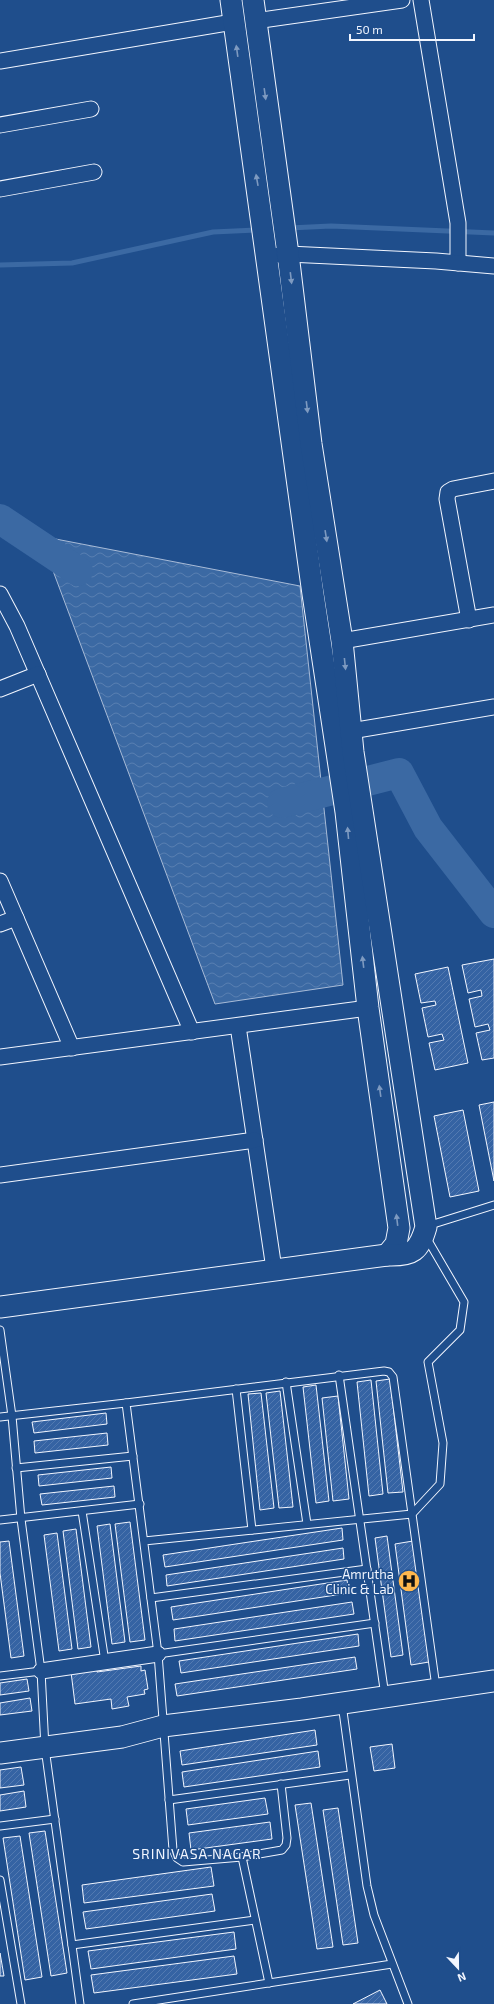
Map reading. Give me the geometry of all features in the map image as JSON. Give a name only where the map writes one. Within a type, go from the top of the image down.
[{"type":"street","points":[[231,0],[313,594],[346,812],[368,1008],[398,1228],[396,1244],[387,1256]]},
{"type":"street","points":[[0,1308],[274,1269],[387,1256],[403,1256],[414,1252],[422,1242],[425,1230],[351,731],[342,641],[311,444],[287,246],[253,0]]},
{"type":"street","points":[[255,21],[402,0]]},
{"type":"street","points":[[421,0],[458,230],[458,263]]},
{"type":"street","points":[[0,61],[233,22]]},
{"type":"street","points":[[0,125],[91,109]]},
{"type":"street","points":[[0,189],[94,172]]},
{"type":"street","points":[[266,249],[287,246],[494,266]]},
{"type":"street","points":[[469,620],[447,499],[448,492],[459,487],[494,481]]},
{"type":"street","points":[[0,594],[17,626],[192,1032]]},
{"type":"street","points":[[342,641],[494,616]]},
{"type":"street","points":[[0,689],[38,674]]},
{"type":"street","points":[[351,731],[494,708]]},
{"type":"street","points":[[0,881],[72,1048]]},
{"type":"street","points":[[0,924],[16,918]]},
{"type":"street","points":[[0,1058],[368,1008]]},
{"type":"street","points":[[238,1026],[274,1269]]},
{"type":"street","points":[[0,1175],[255,1140]]},
{"type":"street","points":[[41,1671],[158,1654]]},
{"type":"street","points":[[0,1753],[122,1737],[163,1726],[342,1704],[494,1681]]},
{"type":"lane","points":[[144,1541],[412,1514],[440,1484],[443,1443],[428,1362],[460,1330],[464,1302],[425,1230],[494,1205]]},
{"type":"lane","points":[[0,1330],[12,1416],[21,1519],[41,1671],[45,1748],[80,2004]]},
{"type":"lane","points":[[0,1417],[126,1403],[339,1375],[384,1371],[389,1372],[393,1377],[436,1689]]},
{"type":"lane","points":[[339,1375],[385,1698]]},
{"type":"lane","points":[[286,1382],[307,1524]]},
{"type":"lane","points":[[236,1389],[252,1530]]},
{"type":"lane","points":[[126,1403],[158,1654],[173,1850],[176,1858],[183,1862],[242,1857],[276,1852],[286,1845],[280,1784]]},
{"type":"lane","points":[[16,1468],[133,1456]]},
{"type":"lane","points":[[0,1520],[21,1519],[140,1504]]},
{"type":"lane","points":[[82,1511],[105,1662]]},
{"type":"lane","points":[[151,1598],[367,1569]]},
{"type":"lane","points":[[158,1654],[374,1623]]},
{"type":"lane","points":[[0,1676],[41,1671]]},
{"type":"lane","points":[[342,1704],[350,1775],[367,1886],[374,1915],[408,2004]]},
{"type":"lane","points":[[169,1800],[350,1775]]},
{"type":"lane","points":[[0,1826],[55,1819]]},
{"type":"lane","points":[[242,1857],[269,1983]]},
{"type":"lane","points":[[0,1880],[21,2004]]},
{"type":"lane","points":[[72,1945],[256,1920]]},
{"type":"lane","points":[[133,2004],[392,1964]]},
{"type":"water","points":[[40,536],[300,586],[343,985],[215,1004]]},
{"type":"building","points":[[494,959],[494,1058],[482,1060],[476,1033],[490,1030],[488,1024],[475,1027],[469,999],[482,996],[481,990],[468,993],[462,965]]},
{"type":"building","points":[[448,967],[468,1063],[435,1070],[429,1043],[444,1040],[442,1034],[428,1037],[422,1008],[436,1005],[435,1001],[421,1003],[415,974]]},
{"type":"building","points":[[494,1102],[494,1181],[479,1105]]},
{"type":"building","points":[[463,1110],[479,1191],[450,1197],[434,1116]]},
{"type":"building","points":[[390,1379],[403,1492],[388,1493],[376,1381]]},
{"type":"building","points":[[371,1380],[383,1494],[369,1496],[357,1382]]},
{"type":"building","points":[[316,1385],[329,1501],[316,1503],[303,1387]]},
{"type":"building","points":[[280,1391],[293,1507],[279,1508],[266,1393]]},
{"type":"building","points":[[261,1393],[274,1508],[260,1510],[248,1394]]},
{"type":"building","points":[[338,1396],[349,1499],[333,1501],[322,1398]]},
{"type":"building","points":[[106,1413],[107,1424],[34,1433],[32,1422]]},
{"type":"building","points":[[107,1433],[108,1445],[35,1453],[34,1441]]},
{"type":"building","points":[[111,1467],[112,1478],[39,1486],[38,1475]]},
{"type":"building","points":[[114,1486],[115,1497],[42,1505],[40,1494]]},
{"type":"building","points":[[130,1522],[145,1640],[130,1642],[115,1524]]},
{"type":"building","points":[[110,1524],[125,1642],[112,1644],[97,1526]]},
{"type":"building","points":[[342,1528],[343,1540],[165,1567],[163,1555]]},
{"type":"building","points":[[76,1529],[91,1647],[78,1649],[63,1531]]},
{"type":"building","points":[[57,1533],[72,1649],[59,1651],[44,1535]]},
{"type":"building","points":[[387,1536],[403,1655],[391,1657],[375,1538]]},
{"type":"building","points":[[9,1541],[24,1656],[11,1658],[0,1573],[0,1542]]},
{"type":"building","points":[[413,1541],[429,1662],[411,1665],[395,1544]]},
{"type":"building","points":[[343,1548],[344,1559],[167,1586],[166,1575]]},
{"type":"building","points":[[347,1580],[349,1593],[173,1620],[171,1607]]},
{"type":"building","points":[[352,1602],[354,1614],[175,1641],[174,1629]]},
{"type":"building","points":[[358,1634],[359,1646],[181,1673],[179,1661]]},
{"type":"building","points":[[355,1657],[357,1669],[177,1696],[175,1684]]},
{"type":"building","points":[[141,1666],[141,1671],[145,1670],[148,1689],[144,1690],[145,1694],[127,1697],[129,1706],[112,1709],[111,1699],[75,1704],[71,1672],[97,1668],[97,1672]]},
{"type":"building","points":[[27,1679],[29,1691],[0,1695],[0,1683]]},
{"type":"building","points":[[30,1698],[32,1711],[0,1715],[0,1703]]},
{"type":"building","points":[[315,1730],[317,1745],[182,1765],[180,1751]]},
{"type":"building","points":[[392,1744],[395,1768],[374,1771],[370,1747]]},
{"type":"building","points":[[318,1751],[320,1767],[184,1787],[182,1772]]},
{"type":"building","points":[[21,1767],[24,1785],[0,1788],[0,1770]]},
{"type":"building","points":[[24,1791],[26,1807],[0,1811],[0,1795]]},
{"type":"building","points":[[265,1798],[268,1814],[188,1825],[186,1809]]},
{"type":"building","points":[[311,1803],[333,1947],[317,1949],[295,1805]]},
{"type":"building","points":[[338,1808],[358,1943],[343,1945],[323,1810]]},
{"type":"building","points":[[270,1822],[272,1839],[191,1850],[189,1833]]},
{"type":"building","points":[[45,1831],[67,1973],[51,1976],[29,1833]]},
{"type":"building","points":[[20,1836],[42,1977],[25,1980],[3,1838]]},
{"type":"building","points":[[211,1867],[214,1886],[84,1903],[82,1885]]},
{"type":"building","points":[[212,1894],[215,1911],[86,1929],[83,1912]]},
{"type":"building","points":[[234,1932],[236,1949],[91,1969],[88,1951]]},
{"type":"building","points":[[0,1953],[4,1976],[0,1976]]},
{"type":"building","points":[[234,1956],[237,1974],[94,1993],[91,1975]]},
{"type":"building","points":[[380,1990],[387,2004],[353,2004]]},
{"type":"waterway","points":[[289,228],[331,226],[494,233]]},
{"type":"waterway","points":[[0,265],[72,263],[213,232],[257,230]]},
{"type":"waterway","points":[[0,519],[78,571]]},
{"type":"waterway","points":[[282,803],[399,773],[428,828],[494,913]]},
{"type":"place","name":"Amrutha Clinic & Lab","points":[[409,1581]]},
{"type":"district","name":"SRINIVASA NAGAR","points":[[197,1853]]}]
